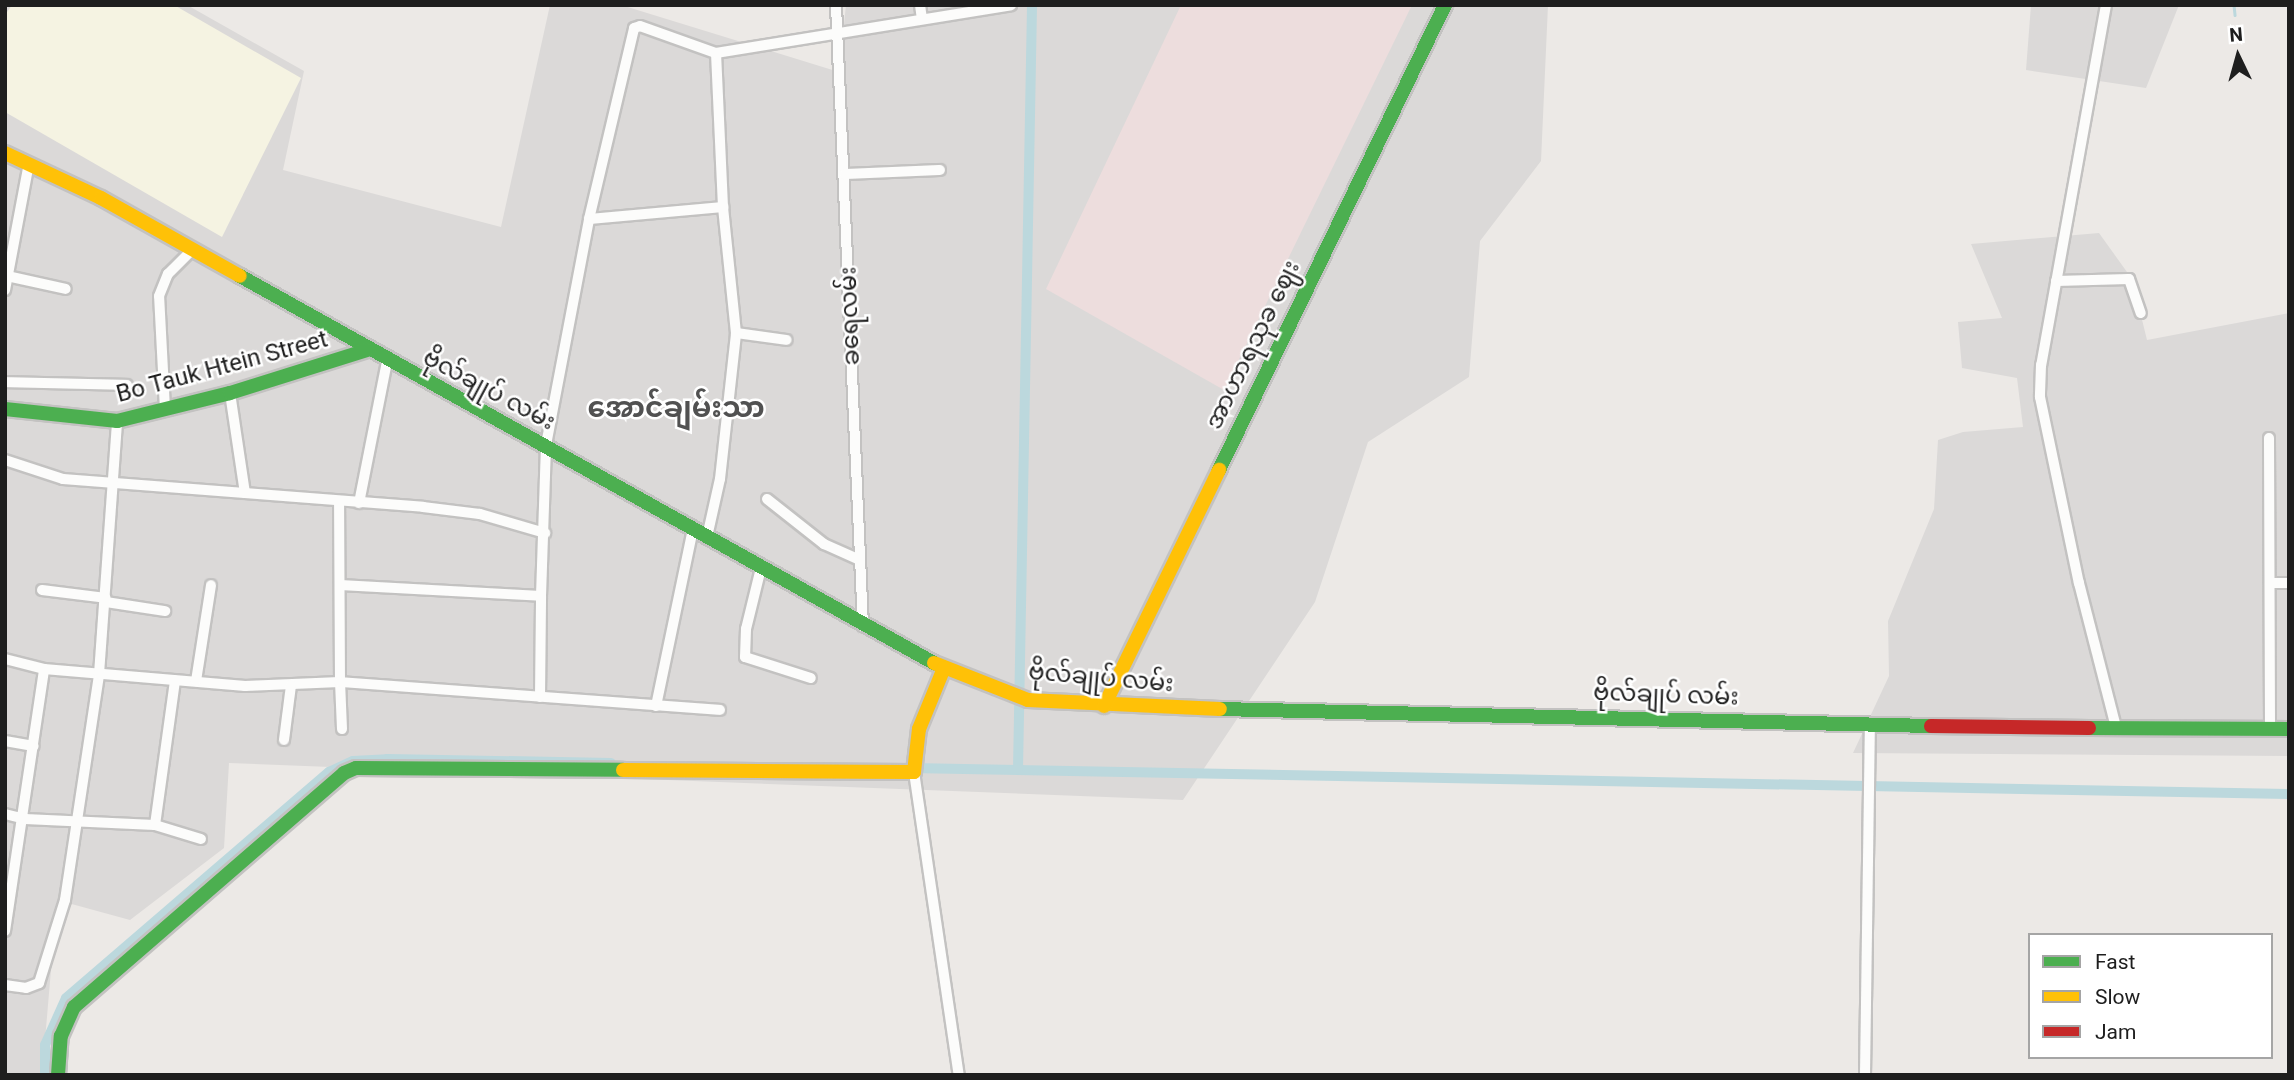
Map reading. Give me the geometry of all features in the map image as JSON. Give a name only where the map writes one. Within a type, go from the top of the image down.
[{"type":"main road","name":"အာဟာရသုခ ဈေး","points":[[1104,706],[1445,5]]},
{"type":"main road","name":"ဗိုလ်ချုပ် လမ်း","points":[[5,153],[29,163],[192,250],[387,362],[546,445],[863,626],[944,668],[1028,699],[1104,706],[1870,724],[2289,729]]},
{"type":"main road","name":"Bo Tauk Htein Street","points":[[5,409],[117,421],[230,393],[367,350]]},
{"type":"main road","points":[[58,1075],[61,1037],[74,1007],[344,774],[356,768],[913,769],[919,729],[944,668]]},
{"type":"street","name":"ခရေလမ်း","points":[[836,5],[863,626]]},
{"type":"street","points":[[920,5],[922,19]]},
{"type":"street","points":[[540,698],[546,445],[589,219],[634,28],[640,26],[716,53],[838,34],[975,8],[1011,5]]},
{"type":"street","points":[[2106,5],[2040,365],[2044,428],[2116,727]]},
{"type":"street","points":[[707,537],[720,479],[736,333],[723,207],[716,53]]},
{"type":"street","points":[[5,290],[29,163]]},
{"type":"street","points":[[845,174],[940,170]]},
{"type":"street","points":[[589,219],[723,207]]},
{"type":"street","points":[[165,409],[159,296],[168,274],[192,250]]},
{"type":"street","points":[[7,276],[66,289]]},
{"type":"street","points":[[2056,281],[2129,279],[2141,313]]},
{"type":"street","points":[[736,333],[787,341]]},
{"type":"street","points":[[359,503],[387,362]]},
{"type":"street","points":[[5,382],[127,385]]},
{"type":"street","points":[[230,393],[245,493]]},
{"type":"street","points":[[5,985],[34,987],[43,975],[65,900],[99,674],[115,485],[117,421]]},
{"type":"street","points":[[2269,438],[2270,729]]},
{"type":"street","points":[[5,460],[62,478],[115,485],[245,493],[480,514],[545,533]]},
{"type":"street","points":[[767,499],[824,544],[860,560]]},
{"type":"street","points":[[339,503],[342,729]]},
{"type":"street","points":[[656,706],[693,529]]},
{"type":"street","points":[[761,568],[746,629],[745,657],[811,678]]},
{"type":"street","points":[[2270,583],[2289,583]]},
{"type":"street","points":[[340,585],[541,596]]},
{"type":"street","points":[[196,681],[211,586]]},
{"type":"street","points":[[42,590],[165,611]]},
{"type":"street","points":[[5,659],[44,669],[175,680],[291,685],[340,682],[720,710]]},
{"type":"street","points":[[5,931],[25,819],[44,669]]},
{"type":"street","points":[[155,825],[175,680]]},
{"type":"street","points":[[284,740],[291,685]]},
{"type":"street","points":[[1865,1075],[1870,724]]},
{"type":"street","points":[[5,741],[34,746]]},
{"type":"street","points":[[913,769],[959,1075]]},
{"type":"street","points":[[5,814],[25,819],[155,825],[201,839]]},
{"type":"shaded area","points":[[5,5],[187,5],[304,71],[283,170],[501,227],[550,5],[621,5],[839,72],[846,5],[1548,5],[1541,161],[1480,241],[1469,377],[1368,442],[1315,602],[1183,800],[229,763],[224,848],[130,920],[57,900],[42,1075],[5,1075]]},
{"type":"shaded area","points":[[12,5],[174,5],[301,78],[222,237],[5,112],[5,15]]},
{"type":"shaded area","points":[[1181,5],[1412,5],[1224,390],[1046,289]]},
{"type":"shaded area","points":[[2031,5],[2179,5],[2146,88],[2026,70]]},
{"type":"shaded area","points":[[2099,233],[2132,279],[2147,340],[2289,313],[2289,756],[1853,753],[1889,676],[1888,621],[1934,509],[1938,440],[1963,432],[2023,427],[2017,378],[1962,368],[1958,322],[2002,318],[1971,244]]},
{"type":"waterway","points":[[1018,770],[1032,5]]},
{"type":"waterway","points":[[2234,5],[2235,15]]},
{"type":"waterway","points":[[45,1075],[45,1045],[66,998],[329,772],[353,761],[387,759],[611,763]]},
{"type":"waterway","points":[[910,768],[2289,794]]},
{"type":"traffic: fast","points":[[1219,470],[1445,5]]},
{"type":"traffic: fast","points":[[240,276],[934,663]]},
{"type":"traffic: fast","points":[[5,409],[117,421],[230,393],[367,350]]},
{"type":"traffic: fast","points":[[1220,709],[1931,726]]},
{"type":"traffic: fast","points":[[2089,728],[2289,729]]},
{"type":"traffic: fast","points":[[58,1075],[61,1036],[74,1007],[344,773],[356,768],[623,770]]},
{"type":"traffic: slow","points":[[5,153],[101,198],[240,276]]},
{"type":"traffic: slow","points":[[1104,706],[1219,470]]},
{"type":"traffic: slow","points":[[934,663],[1028,700],[1220,709]]},
{"type":"traffic: slow","points":[[914,772],[919,729],[944,668]]},
{"type":"traffic: slow","points":[[623,770],[914,772]]},
{"type":"traffic: jam","points":[[1931,726],[2089,728]]},
{"type":"district","name":"အောင်ချမ်းသာ","points":[[676,408]]}]
